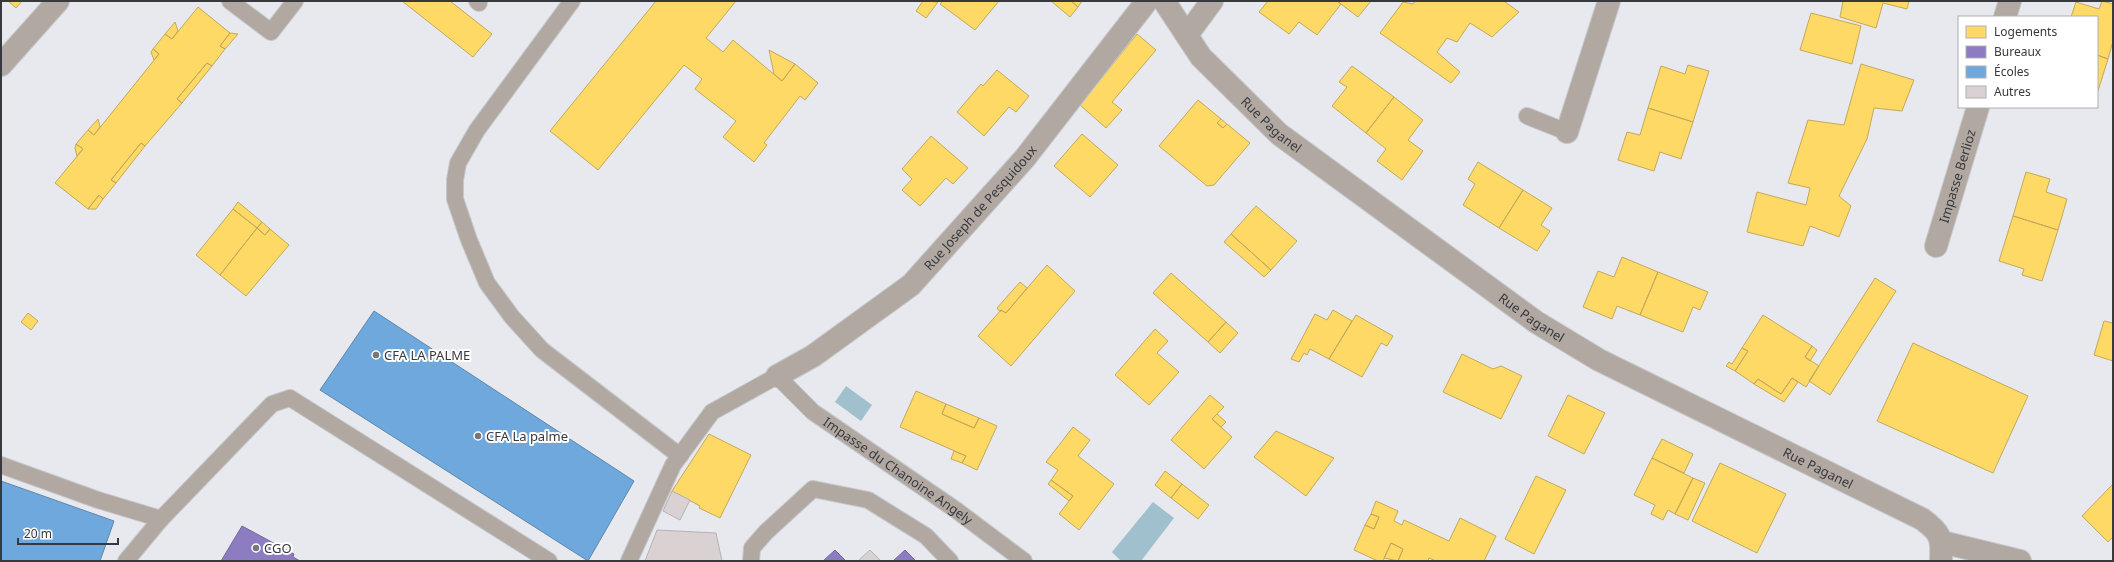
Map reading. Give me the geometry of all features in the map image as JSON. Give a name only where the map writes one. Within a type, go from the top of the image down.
[{"type":"street","points":[[1,66],[58,1]]},
{"type":"street","name":"Rue Joseph de Pesquidoux","points":[[777,376],[813,356],[911,285],[1025,158],[1147,1]]},
{"type":"street","name":"Rue Paganel","points":[[1164,1],[1201,57],[1279,134],[1536,322],[1598,360],[1922,519],[1937,531],[1941,552]]},
{"type":"street","points":[[1186,35],[1212,1]]},
{"type":"street","points":[[1567,132],[1610,1]]},
{"type":"street","points":[[2005,16],[2010,1]]},
{"type":"street","name":"Impasse Berlioz","points":[[1936,246],[1978,108]]},
{"type":"street","points":[[1941,552],[2020,561]]},
{"type":"lane","points":[[230,1],[271,32],[295,1]]},
{"type":"lane","points":[[572,1],[477,130],[458,163],[455,180],[455,199],[469,240],[487,283],[512,317],[542,350],[680,456]]},
{"type":"lane","points":[[1527,116],[1567,132]]},
{"type":"lane","points":[[629,561],[672,465],[712,412],[777,376]]},
{"type":"lane","name":"Impasse du Chanoine Angely","points":[[777,376],[813,412],[956,510],[1024,561]]},
{"type":"lane","points":[[126,561],[161,518],[272,404],[290,398],[549,561]]},
{"type":"lane","points":[[1,465],[98,500],[161,518]]},
{"type":"lane","points":[[751,561],[752,548],[766,532],[813,489],[868,500],[926,536],[950,561]]},
{"type":"water","points":[[846,386],[872,405],[861,421],[835,402]]},
{"type":"water","points":[[1153,502],[1174,518],[1141,561],[1121,561],[1112,552]]},
{"type":"building: Logements","points":[[8,1],[22,1],[16,8]]},
{"type":"building: Logements","points":[[402,1],[450,1],[492,34],[473,57]]},
{"type":"building: Logements","points":[[656,1],[736,1],[706,38],[723,52],[733,40],[782,81],[795,64],[818,83],[805,100],[800,96],[764,143],[767,145],[754,162],[723,137],[736,121],[695,89],[702,79],[684,65],[598,170],[550,131]]},
{"type":"building: Logements","points":[[923,1],[938,2],[926,18],[916,11]]},
{"type":"building: Logements","points":[[943,1],[999,1],[975,30],[940,4]]},
{"type":"building: Logements","points":[[1051,1],[1071,1],[1078,7],[1070,17]]},
{"type":"building: Logements","points":[[1071,1],[1082,1],[1078,7]]},
{"type":"building: Logements","points":[[1268,1],[1337,1],[1341,4],[1317,35],[1299,22],[1289,34],[1259,12]]},
{"type":"building: Logements","points":[[1337,1],[1371,1],[1358,17]]},
{"type":"building: Logements","points":[[1415,1],[1504,1],[1519,12],[1492,37],[1470,23],[1457,42],[1447,38],[1437,52],[1460,72],[1451,83],[1380,33],[1403,2],[1413,4]]},
{"type":"building: Logements","points":[[1843,1],[1909,1],[1907,9],[1883,3],[1876,28],[1840,17]]},
{"type":"building: Logements","points":[[2102,1],[2113,4],[2113,41],[2108,59],[2098,55],[2098,16],[2071,16],[2076,2],[2099,9]]},
{"type":"building: Logements","points":[[198,7],[230,33],[220,46],[225,49],[212,66],[207,63],[177,99],[182,103],[145,146],[141,143],[111,180],[116,183],[103,199],[99,195],[88,209],[55,183],[83,149],[76,144],[88,130],[94,135],[159,54],[153,49],[165,34],[172,39]]},
{"type":"building: Logements","points":[[1811,13],[1861,26],[1852,64],[1800,50]]},
{"type":"building: Logements","points":[[175,22],[178,31],[172,39],[165,34]]},
{"type":"building: Logements","points":[[230,33],[238,34],[225,49],[220,46]]},
{"type":"building: Logements","points":[[1137,34],[1156,50],[1112,102],[1122,110],[1106,128],[1080,105]]},
{"type":"building: Logements","points":[[153,49],[159,54],[154,60],[151,52]]},
{"type":"building: Logements","points":[[769,50],[795,64],[782,81],[774,74]]},
{"type":"building: Logements","points":[[2098,55],[2108,59],[2098,91]]},
{"type":"building: Logements","points":[[207,63],[212,66],[182,103],[177,99]]},
{"type":"building: Logements","points":[[1861,64],[1914,80],[1902,111],[1874,108],[1867,139],[1839,196],[1851,206],[1839,237],[1810,226],[1803,246],[1747,232],[1757,192],[1806,205],[1810,188],[1788,183],[1808,120],[1844,125]]},
{"type":"building: Logements","points":[[1688,65],[1709,71],[1693,122],[1648,108],[1661,66],[1685,74]]},
{"type":"building: Logements","points":[[1352,66],[1394,97],[1366,133],[1332,106],[1347,87],[1339,82]]},
{"type":"building: Logements","points":[[997,70],[1029,96],[1016,112],[1009,107],[984,136],[957,112],[981,84],[983,86]]},
{"type":"building: Logements","points":[[1394,97],[1423,120],[1408,140],[1423,151],[1402,180],[1377,161],[1386,149],[1366,133]]},
{"type":"building: Logements","points":[[1198,100],[1221,119],[1217,123],[1223,128],[1227,124],[1250,143],[1214,185],[1207,186],[1159,146]]},
{"type":"building: Logements","points":[[1648,108],[1693,122],[1681,159],[1660,152],[1654,171],[1618,160],[1627,132],[1640,135]]},
{"type":"building: Logements","points":[[98,119],[100,127],[94,135],[88,130]]},
{"type":"building: Logements","points":[[1221,119],[1227,124],[1223,128],[1217,123]]},
{"type":"building: Logements","points":[[1082,134],[1118,165],[1090,197],[1054,166]]},
{"type":"building: Logements","points":[[931,136],[968,168],[953,184],[946,178],[920,206],[902,190],[912,179],[902,169]]},
{"type":"building: Logements","points":[[141,143],[145,146],[116,183],[111,180]]},
{"type":"building: Logements","points":[[76,144],[83,149],[77,156],[75,148]]},
{"type":"building: Logements","points":[[1478,162],[1523,190],[1499,228],[1463,205],[1475,184],[1468,179]]},
{"type":"building: Logements","points":[[2026,172],[2050,179],[2046,192],[2067,199],[2058,230],[2013,216]]},
{"type":"building: Logements","points":[[1523,190],[1552,208],[1541,225],[1550,231],[1537,251],[1499,228]]},
{"type":"building: Logements","points":[[99,195],[103,199],[96,209],[88,209]]},
{"type":"building: Logements","points":[[238,202],[262,222],[257,228],[233,209]]},
{"type":"building: Logements","points":[[1256,206],[1297,241],[1271,270],[1231,234]]},
{"type":"building: Logements","points":[[233,209],[257,228],[220,275],[196,255]]},
{"type":"building: Logements","points":[[2013,216],[2058,230],[2042,281],[2022,275],[2024,269],[1999,261]]},
{"type":"building: Logements","points":[[262,222],[270,229],[265,235],[257,228]]},
{"type":"building: Logements","points":[[257,228],[265,235],[270,229],[289,245],[246,296],[220,275]]},
{"type":"building: Logements","points":[[1231,234],[1271,270],[1264,277],[1224,242]]},
{"type":"building: Logements","points":[[1622,257],[1658,272],[1640,315],[1617,306],[1612,319],[1583,307],[1598,271],[1614,277]]},
{"type":"building: Logements","points":[[1047,265],[1075,291],[1011,366],[978,336],[1001,310],[1006,313]]},
{"type":"building: Logements","points":[[1658,272],[1708,292],[1700,310],[1693,307],[1683,332],[1640,315]]},
{"type":"building: Logements","points":[[1171,273],[1226,322],[1208,342],[1153,293]]},
{"type":"building: Logements","points":[[1875,278],[1896,291],[1830,395],[1809,381]]},
{"type":"building: Logements","points":[[1020,282],[1027,288],[1006,313],[1001,310],[1000,312],[997,308]]},
{"type":"building: Logements","points":[[1333,310],[1352,321],[1329,359],[1310,349],[1307,355],[1304,353],[1299,362],[1291,359],[1315,314],[1327,320]]},
{"type":"building: Logements","points":[[28,313],[38,321],[31,330],[21,322]]},
{"type":"building: Logements","points":[[1356,315],[1393,336],[1387,346],[1381,343],[1362,377],[1329,359]]},
{"type":"building: Logements","points":[[1763,315],[1812,346],[1805,357],[1819,366],[1806,387],[1792,378],[1781,394],[1758,379],[1754,384],[1735,371],[1748,351],[1742,348]]},
{"type":"building: Logements","points":[[2104,321],[2113,323],[2113,361],[2094,355]]},
{"type":"building: Logements","points":[[1226,322],[1238,333],[1220,353],[1208,342]]},
{"type":"building: Logements","points":[[1155,329],[1168,341],[1157,353],[1179,372],[1149,405],[1115,375]]},
{"type":"building: Logements","points":[[1913,343],[2028,396],[1993,473],[1877,421]]},
{"type":"building: Logements","points":[[1812,346],[1817,350],[1810,361],[1805,357]]},
{"type":"building: Logements","points":[[1742,348],[1748,351],[1735,371],[1726,366],[1729,362],[1732,364]]},
{"type":"building: Logements","points":[[1462,354],[1493,369],[1501,366],[1522,376],[1501,419],[1443,392]]},
{"type":"building: Logements","points":[[1792,378],[1798,382],[1784,402],[1754,384],[1758,379],[1781,394]]},
{"type":"building: Logements","points":[[916,391],[946,404],[942,414],[974,428],[979,418],[997,426],[977,470],[962,463],[966,456],[900,427]]},
{"type":"building: Logements","points":[[1210,395],[1224,407],[1212,419],[1232,437],[1204,469],[1171,440]]},
{"type":"building: Logements","points":[[1568,395],[1605,413],[1584,454],[1548,436]]},
{"type":"building: Logements","points":[[946,404],[979,418],[974,428],[942,414]]},
{"type":"building: Logements","points":[[1217,414],[1226,422],[1221,427],[1212,419]]},
{"type":"building: Logements","points":[[1073,427],[1090,440],[1078,456],[1114,484],[1079,530],[1059,514],[1073,496],[1051,480],[1058,470],[1046,462]]},
{"type":"building: Logements","points":[[1276,431],[1334,458],[1306,496],[1254,457]]},
{"type":"building: Logements","points":[[709,434],[751,455],[720,518],[699,508],[700,506],[672,491]]},
{"type":"building: Logements","points":[[1662,439],[1693,454],[1684,473],[1652,458]]},
{"type":"building: Logements","points":[[954,451],[966,456],[962,463],[951,459]]},
{"type":"building: Logements","points":[[1652,458],[1693,478],[1675,514],[1668,510],[1663,520],[1651,514],[1655,505],[1634,495]]},
{"type":"building: Logements","points":[[1720,463],[1786,494],[1757,553],[1692,521]]},
{"type":"building: Logements","points":[[1165,471],[1182,484],[1171,498],[1155,485]]},
{"type":"building: Logements","points":[[1536,476],[1566,490],[1534,554],[1505,539]]},
{"type":"building: Logements","points":[[1693,478],[1705,483],[1688,520],[1675,514]]},
{"type":"building: Logements","points":[[1051,480],[1073,496],[1069,501],[1048,484]]},
{"type":"building: Logements","points":[[1182,484],[1209,505],[1198,519],[1171,498]]},
{"type":"building: Logements","points":[[2113,484],[2113,537],[2108,542],[2082,516]]},
{"type":"building: Logements","points":[[1376,501],[1398,511],[1394,521],[1402,525],[1404,520],[1449,541],[1460,518],[1496,536],[1484,561],[1436,561],[1429,558],[1428,561],[1398,561],[1403,549],[1391,543],[1383,561],[1378,561],[1354,550],[1365,525],[1374,529],[1379,517],[1371,514]]},
{"type":"building: Logements","points":[[1371,514],[1379,517],[1374,529],[1365,525]]},
{"type":"building: Logements","points":[[1391,543],[1403,549],[1398,561],[1384,558]]},
{"type":"building: Bureaux","name":"CGO","points":[[242,526],[294,554],[293,557],[300,561],[221,561]]},
{"type":"building: Bureaux","points":[[835,550],[846,561],[823,561]]},
{"type":"building: Bureaux","points":[[905,550],[916,561],[893,561]]},
{"type":"building: Écoles","name":"CFA La palme","points":[[374,311],[634,481],[588,561],[320,390]]},
{"type":"building: Écoles","points":[[1,481],[114,521],[100,561],[1,561]]},
{"type":"building: Autres","points":[[672,491],[690,500],[680,520],[663,511]]},
{"type":"building: Autres","points":[[657,530],[716,533],[722,561],[645,561]]},
{"type":"building: Autres","points":[[870,550],[881,561],[858,561]]},
{"type":"place","name":"CFA LA PALME","points":[[376,355]]},
{"type":"place","name":"CFA La palme","points":[[478,436]]},
{"type":"place","name":"CGO","points":[[256,548]]}]
